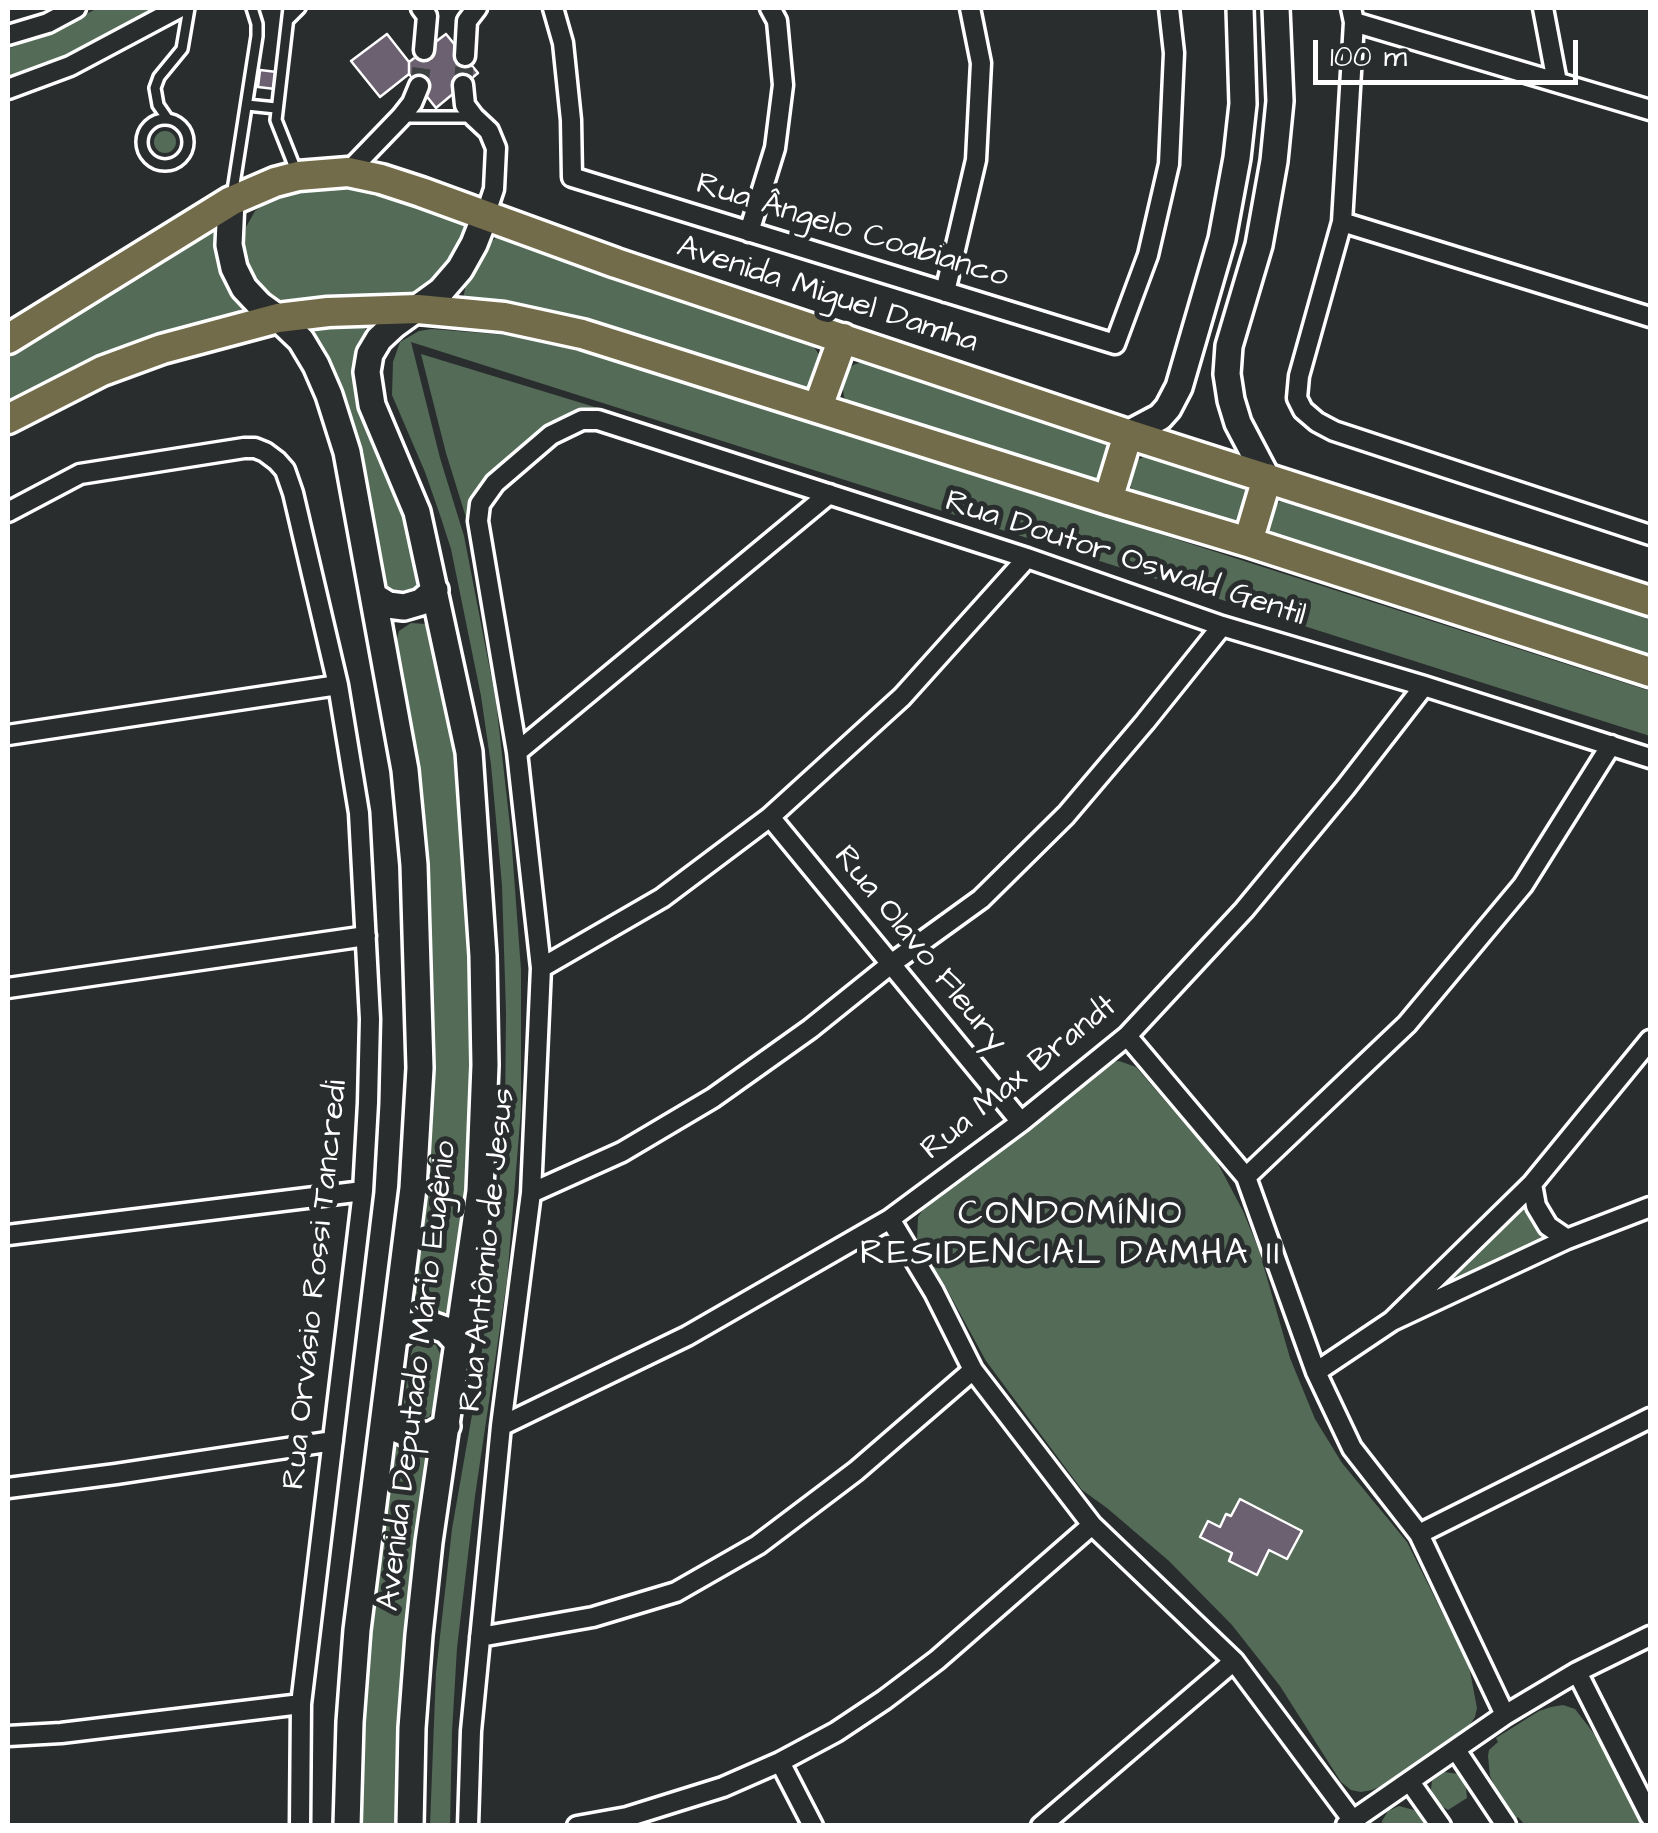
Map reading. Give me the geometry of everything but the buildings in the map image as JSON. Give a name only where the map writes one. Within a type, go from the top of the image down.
[{"type":"main road","name":"Avenida Miguel Damha","points":[[8,339],[232,201],[298,176],[348,172],[421,192],[1128,434],[1650,601]]},
{"type":"main road","points":[[8,420],[102,371],[162,349],[278,318],[328,312],[418,310],[504,317],[582,334],[1650,672]]},
{"type":"main road","points":[[818,408],[843,338]]},
{"type":"main road","points":[[1108,500],[1128,434]]},
{"type":"main road","points":[[1248,542],[1268,478]]},
{"type":"street","points":[[8,36],[48,23],[76,8]]},
{"type":"street","points":[[8,90],[70,66],[179,8]]},
{"type":"street","points":[[422,8],[427,16],[424,50]]},
{"type":"street","points":[[464,56],[467,21],[477,8]]},
{"type":"street","name":"Rua Ângelo Coabianco","points":[[553,8],[564,44],[572,120],[572,177],[1115,344],[1148,255],[1170,164],[1174,53],[1168,8]]},
{"type":"street","points":[[749,232],[775,148],[783,85],[776,21],[770,8]]},
{"type":"street","points":[[945,292],[976,160],[981,63],[970,8]]},
{"type":"street","points":[[1128,434],[1168,408],[1178,387],[1222,239],[1243,104],[1240,8]]},
{"type":"street","points":[[1268,478],[1238,423],[1227,374],[1229,346],[1259,246],[1274,161],[1280,101],[1276,8]]},
{"type":"street","points":[[1543,8],[1557,82]]},
{"type":"street","points":[[1650,110],[1353,15],[1342,222],[1299,376],[1297,398],[1303,410],[1334,431],[1650,535]]},
{"type":"street","points":[[463,85],[465,105],[489,131],[496,148],[494,190],[484,216]]},
{"type":"street","points":[[348,172],[402,117],[418,86]]},
{"type":"street","name":"Avenida Deputado Mário Eugênio","points":[[232,201],[229,246],[234,268],[244,288],[300,340],[316,365],[347,452],[405,770],[414,865],[420,1068],[413,1188],[357,1630],[348,1826]]},
{"type":"street","name":"Avenida Deputado Mário Eugênio","points":[[410,1826],[419,1635],[480,1192],[485,1065],[483,956],[469,752],[417,512],[372,404],[367,372],[370,354],[379,339],[441,291],[460,269],[484,216]]},
{"type":"street","points":[[1342,222],[1650,318]]},
{"type":"street","name":"Rua Doutor Oswald Gentil","points":[[480,504],[495,483],[552,435],[582,420],[598,420],[1027,558],[1222,626],[1650,758]]},
{"type":"street","name":"Rua Orvásio Rossi Tancredi","points":[[8,512],[80,474],[255,448],[277,460],[285,470],[338,685],[359,813],[370,1019],[363,1191],[301,1704],[300,1826]]},
{"type":"street","points":[[517,752],[829,494]]},
{"type":"street","name":"Rua Antômio de Jesus","points":[[468,1826],[470,1731],[531,1192],[541,968],[517,752],[478,521],[480,504]]},
{"type":"street","points":[[541,968],[662,898],[770,817],[902,697],[1027,558]]},
{"type":"street","points":[[374,597],[388,605],[404,607],[422,602],[435,590]]},
{"type":"street","points":[[381,632],[388,624],[408,616],[426,616],[442,622]]},
{"type":"street","points":[[531,1192],[622,1152],[713,1098],[981,898],[1066,814],[1222,626]]},
{"type":"street","points":[[8,735],[338,685]]},
{"type":"street","name":"Rua Max Brandt","points":[[502,1426],[688,1336],[890,1219],[1021,1122],[1127,1036],[1257,894],[1424,686]]},
{"type":"street","points":[[1246,1178],[1407,1024],[1523,886],[1610,746]]},
{"type":"street","name":"Rua Olavo Fleury","points":[[770,817],[1021,1122]]},
{"type":"street","points":[[8,988],[366,936]]},
{"type":"street","points":[[1127,1036],[1246,1178],[1316,1372],[1352,1448],[1419,1534],[1505,1715]]},
{"type":"street","points":[[1392,1322],[1532,1184],[1650,1040]]},
{"type":"street","points":[[1532,1184],[1536,1206],[1548,1226],[1567,1238]]},
{"type":"street","points":[[8,1234],[363,1191]]},
{"type":"street","points":[[1316,1372],[1392,1322],[1567,1238],[1650,1207]]},
{"type":"street","points":[[890,1219],[974,1370],[1092,1525],[1234,1661],[1351,1824],[1505,1715],[1577,1672],[1650,1636]]},
{"type":"street","points":[[396,1338],[410,1326],[429,1324],[446,1330],[458,1344]]},
{"type":"street","points":[[480,1637],[594,1618],[676,1592],[758,1546],[856,1471],[974,1370]]},
{"type":"street","points":[[385,1417],[397,1429],[413,1436],[431,1435],[447,1426]]},
{"type":"street","points":[[1419,1534],[1650,1418]]},
{"type":"street","points":[[8,1488],[333,1441]]},
{"type":"street","points":[[578,1826],[626,1817],[723,1787],[836,1732],[938,1660],[1092,1525]]},
{"type":"street","points":[[1041,1826],[1234,1661]]},
{"type":"street","points":[[1577,1672],[1650,1816]]},
{"type":"street","points":[[8,1736],[301,1704]]},
{"type":"street","points":[[1456,1750],[1506,1826]]},
{"type":"street","points":[[780,1762],[813,1826]]},
{"type":"street","points":[[1410,1782],[1441,1826]]},
{"type":"lane","points":[[167,118],[158,105],[155,88],[182,49],[190,8]]},
{"type":"lane","points":[[232,201],[257,36],[252,8]]},
{"type":"lane","points":[[289,8],[276,120],[298,176]]},
{"type":"lane","points":[[288,20],[300,8]]},
{"type":"lane","points":[[154,120],[174,120],[186,130],[188,146],[180,159],[166,165],[151,161],[142,148],[143,132],[154,120],[158,105]]},
{"type":"lane","points":[[247,106],[276,108]]},
{"type":"lane","points":[[402,117],[474,117]]},
{"type":"green space","points":[[98,8],[155,8],[81,48],[8,79],[8,49]]},
{"type":"green space","points":[[165,131],[173,134],[173,150],[165,153],[157,150],[154,142],[157,134]]},
{"type":"green space","points":[[330,184],[373,186],[458,218],[467,236],[458,260],[420,294],[409,297],[293,304],[278,301],[259,286],[247,265],[246,227],[255,211],[274,197]]},
{"type":"green space","points":[[210,230],[217,232],[242,304],[237,315],[8,408],[8,350]]},
{"type":"green space","points":[[497,237],[807,343],[822,359],[812,386],[798,391],[466,303],[466,284],[487,245]]},
{"type":"green space","points":[[322,323],[362,324],[365,328],[356,373],[407,514],[423,575],[420,591],[399,598],[383,584],[368,521],[362,463],[351,413],[313,338]]},
{"type":"green space","points":[[419,331],[519,336],[629,364],[1650,691],[1650,736],[411,342],[464,536],[496,701],[521,970],[521,1110],[507,1280],[457,1648],[450,1826],[430,1825],[436,1672],[452,1529],[479,1375],[494,1252],[505,1115],[506,1013],[502,885],[481,696],[451,549],[425,472],[392,395],[393,362],[400,342]]},
{"type":"green space","points":[[421,354],[598,408],[581,411],[549,427],[482,483],[468,524]]},
{"type":"green space","points":[[869,361],[1100,437],[1110,455],[1103,476],[1090,483],[853,408],[844,397],[842,382],[849,368]]},
{"type":"green space","points":[[1147,455],[1240,481],[1247,491],[1246,512],[1233,524],[1134,494],[1128,480],[1132,466]]},
{"type":"green space","points":[[1286,499],[1650,612],[1650,662],[1274,538],[1268,526],[1270,513]]},
{"type":"green space","points":[[411,623],[426,624],[432,629],[458,756],[468,860],[475,1068],[468,1192],[454,1304],[438,1317],[423,1314],[413,1297],[425,1184],[431,1069],[426,864],[395,646],[399,631]]},
{"type":"green space","points":[[1119,1061],[1136,1067],[1216,1160],[1259,1250],[1290,1358],[1315,1419],[1342,1463],[1407,1542],[1469,1666],[1477,1708],[1469,1726],[1372,1790],[1351,1790],[1341,1782],[1280,1686],[1232,1625],[1169,1561],[1082,1490],[986,1361],[917,1241],[918,1217],[926,1205],[1097,1069]]},
{"type":"green space","points":[[1527,1197],[1551,1238],[1428,1297]]},
{"type":"green space","points":[[424,1341],[436,1345],[441,1356],[435,1407],[429,1417],[417,1419],[407,1413],[404,1402],[411,1354]]},
{"type":"green space","points":[[406,1442],[427,1451],[430,1462],[406,1636],[397,1825],[358,1826],[360,1723],[379,1538],[390,1458]]},
{"type":"green space","points":[[1563,1705],[1575,1709],[1599,1740],[1643,1825],[1525,1825],[1518,1817],[1511,1822],[1490,1776],[1489,1750],[1498,1742],[1496,1738],[1539,1711]]},
{"type":"green space","points":[[1444,1772],[1459,1774],[1466,1788],[1467,1798],[1448,1810],[1435,1802],[1431,1789],[1432,1781]]},
{"type":"green space","points":[[1399,1806],[1414,1810],[1432,1825],[1382,1826],[1388,1811]]},
{"type":"tunnel","points":[[419,86],[424,50]]},
{"type":"tunnel","points":[[463,85],[465,56]]},
{"type":"district","name":"CONDOMÍNIO RESIDENCIAL DAMHA II","points":[[1071,1236]]}]
